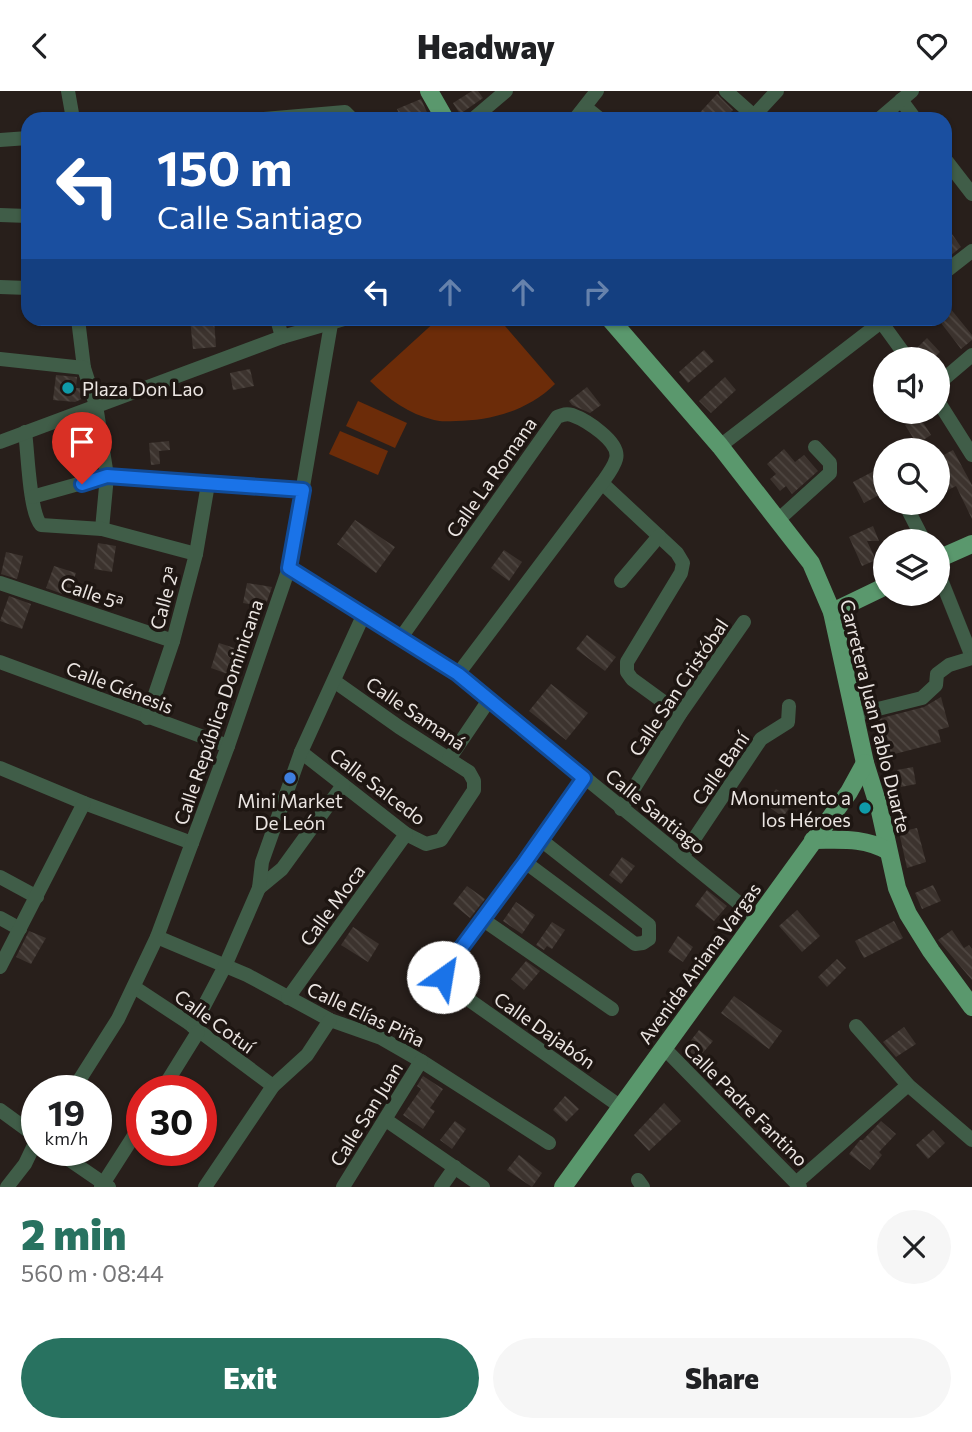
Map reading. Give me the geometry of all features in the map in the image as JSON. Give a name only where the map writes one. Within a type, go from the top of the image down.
[{"type":"main road","points":[[429,91],[441,112]]},
{"type":"main road","name":"Carretera Juan Pablo Duarte","points":[[616,326],[720,446],[811,563],[832,613],[865,762],[880,811],[897,888],[908,914],[930,951],[972,1007]]},
{"type":"main road","points":[[950,554],[972,544]]},
{"type":"main road","points":[[832,613],[873,592]]},
{"type":"main road","name":"Avenida Aniana Vargas","points":[[563,1187],[849,792],[865,762]]},
{"type":"main road","points":[[813,840],[861,840],[888,851]]},
{"type":"street","points":[[68,91],[72,112]]},
{"type":"street","points":[[480,112],[506,91]]},
{"type":"street","points":[[581,112],[597,91]]},
{"type":"street","points":[[726,91],[746,112]]},
{"type":"street","points":[[758,112],[777,91]]},
{"type":"street","points":[[887,112],[906,96]]},
{"type":"street","points":[[585,107],[591,112]]},
{"type":"street","points":[[0,140],[21,138]]},
{"type":"street","points":[[952,172],[972,194]]},
{"type":"street","points":[[0,215],[21,216]]},
{"type":"street","points":[[952,267],[972,251]]},
{"type":"street","points":[[0,287],[21,288]]},
{"type":"street","points":[[79,326],[84,368],[96,405],[107,476],[102,529]]},
{"type":"street","points":[[279,326],[282,337]]},
{"type":"street","points":[[0,442],[282,337],[320,326]]},
{"type":"street","name":"Calle República Dominicana","points":[[83,1075],[118,1019],[157,937],[228,746],[289,568],[336,326]]},
{"type":"street","points":[[720,446],[873,326]]},
{"type":"street","points":[[887,326],[900,347]]},
{"type":"street","points":[[950,374],[972,355]]},
{"type":"street","points":[[0,359],[84,368]]},
{"type":"street","name":"Calle La Romana","points":[[400,639],[556,418],[564,414],[574,416],[611,439],[617,459],[602,483],[458,674]]},
{"type":"street","points":[[950,418],[971,448]]},
{"type":"street","points":[[25,432],[32,498],[36,518],[41,525],[102,529],[196,554]]},
{"type":"street","points":[[778,520],[830,473],[830,463],[815,447]]},
{"type":"street","points":[[32,498],[107,476],[303,490]]},
{"type":"street","points":[[602,483],[659,536],[683,563],[681,573],[627,662],[627,671],[632,679],[680,714]]},
{"type":"street","name":"Calle 2ª","points":[[147,718],[173,641],[196,554],[208,484]]},
{"type":"street","points":[[621,581],[659,536]]},
{"type":"street","name":"Calle Santiago","points":[[289,568],[458,674],[757,918]]},
{"type":"street","name":"Calle 5ª","points":[[0,583],[173,641]]},
{"type":"street","points":[[854,715],[922,698],[936,685],[937,674],[949,665],[972,658],[950,602]]},
{"type":"street","points":[[170,1075],[195,1029],[260,888],[262,862],[301,752],[363,616]]},
{"type":"street","name":"Calle San Cristóbal","points":[[621,809],[680,714],[744,622]]},
{"type":"street","name":"Calle Génesis","points":[[0,662],[228,746]]},
{"type":"street","name":"Calle Samaná","points":[[334,681],[469,772],[474,781],[474,790],[441,840],[433,844]]},
{"type":"street","points":[[449,759],[489,700]]},
{"type":"street","name":"Calle Baní","points":[[682,857],[761,739],[788,722],[789,706]]},
{"type":"street","name":"Calle Salcedo","points":[[301,752],[406,834],[426,844],[433,844]]},
{"type":"street","points":[[0,768],[192,843]]},
{"type":"street","name":"Calle Dajabón","points":[[584,778],[445,970],[443,977],[448,985],[621,1107]]},
{"type":"street","points":[[260,888],[282,869],[343,785]]},
{"type":"street","points":[[0,967],[84,803]]},
{"type":"street","name":"Calle Moca","points":[[288,997],[406,834]]},
{"type":"street","points":[[525,862],[635,944],[649,939],[649,925],[541,840]]},
{"type":"street","points":[[0,877],[37,897]]},
{"type":"street","points":[[0,918],[20,929]]},
{"type":"street","points":[[482,919],[612,1009]]},
{"type":"street","name":"Calle Elías Piña","points":[[157,937],[247,975],[330,1020],[381,1038],[549,1143]]},
{"type":"street","name":"Calle Cotuí","points":[[134,987],[273,1087]]},
{"type":"street","points":[[205,1187],[273,1087],[307,1055],[330,1020]]},
{"type":"street","points":[[856,1026],[908,1085],[972,1140]]},
{"type":"street","name":"Calle Padre Fantino","points":[[664,1048],[798,1185]]},
{"type":"street","name":"Calle San Juan","points":[[343,1187],[421,1061]]},
{"type":"street","points":[[798,1185],[908,1085]]},
{"type":"street","points":[[0,1110],[21,1126]]},
{"type":"street","points":[[386,1120],[483,1187]]},
{"type":"street","points":[[77,1166],[105,1186],[126,1150]]},
{"type":"street","points":[[7,1187],[23,1166]]},
{"type":"street","points":[[441,1187],[455,1167]]},
{"type":"shaded area","points":[[430,326],[505,326],[555,384],[533,401],[509,412],[483,419],[439,421],[408,410],[370,381]]},
{"type":"shaded area","points":[[358,401],[407,423],[395,448],[346,426]]},
{"type":"shaded area","points":[[340,431],[388,451],[378,475],[329,454]]},
{"type":"building","points":[[472,91],[478,91],[483,98],[463,112],[459,112],[453,103]]},
{"type":"building","points":[[717,94],[733,110],[731,112],[700,112]]},
{"type":"building","points":[[421,99],[427,112],[398,112],[397,109]]},
{"type":"building","points":[[952,234],[961,247],[952,254]]},
{"type":"building","points":[[952,311],[972,335],[972,340],[961,349],[943,326],[952,326]]},
{"type":"building","points":[[191,326],[214,326],[216,347],[193,349]]},
{"type":"building","points":[[927,338],[935,347],[918,347]]},
{"type":"building","points":[[704,350],[714,361],[688,383],[679,372]]},
{"type":"building","points":[[250,369],[254,386],[233,390],[230,373]]},
{"type":"building","name":"Plaza Don Lao","points":[[56,375],[77,377],[76,388],[80,388],[84,398],[75,402],[53,400]]},
{"type":"building","points":[[725,377],[736,390],[711,413],[699,401]]},
{"type":"building","points":[[587,387],[601,405],[590,413],[569,401]]},
{"type":"building","points":[[924,424],[931,435],[926,438],[913,438],[905,425]]},
{"type":"building","points":[[169,441],[170,450],[159,451],[160,464],[151,465],[149,443]]},
{"type":"building","points":[[784,449],[795,462],[804,455],[818,471],[792,494],[786,486],[780,491],[770,479],[776,474],[767,464]]},
{"type":"building","points":[[953,450],[972,485],[972,519],[956,486],[950,489],[950,452]]},
{"type":"building","points":[[873,472],[873,498],[864,503],[853,482]]},
{"type":"building","points":[[355,520],[395,547],[376,573],[337,544]]},
{"type":"building","points":[[873,526],[873,541],[867,541],[873,554],[873,561],[862,566],[849,537]]},
{"type":"building","points":[[98,543],[116,546],[112,572],[94,569]]},
{"type":"building","points":[[504,550],[522,562],[509,581],[491,568]]},
{"type":"building","points":[[6,552],[23,556],[17,579],[1,574]]},
{"type":"building","points":[[54,566],[76,573],[68,596],[46,588]]},
{"type":"building","points":[[247,583],[272,587],[265,607],[243,603]]},
{"type":"building","points":[[9,596],[31,604],[22,629],[0,621]]},
{"type":"building","points":[[587,635],[616,657],[605,671],[576,649]]},
{"type":"building","points":[[219,643],[247,652],[239,678],[211,668]]},
{"type":"building","points":[[551,684],[588,713],[566,740],[529,711]]},
{"type":"building","points":[[941,697],[949,727],[938,730],[941,742],[883,757],[874,720],[924,707]]},
{"type":"building","points":[[913,767],[916,784],[901,787],[897,770]]},
{"type":"building","points":[[776,789],[794,801],[783,817],[765,804]]},
{"type":"building","points":[[917,828],[926,862],[907,868],[899,832]]},
{"type":"building","points":[[622,857],[635,866],[621,884],[609,875]]},
{"type":"building","points":[[933,885],[941,901],[922,909],[915,893]]},
{"type":"building","points":[[467,886],[485,899],[470,918],[453,904]]},
{"type":"building","points":[[707,890],[727,906],[714,921],[695,906]]},
{"type":"building","points":[[516,902],[535,915],[522,934],[503,921]]},
{"type":"building","points":[[797,910],[820,936],[802,952],[779,926]]},
{"type":"building","points":[[894,921],[903,938],[864,958],[855,941]]},
{"type":"building","points":[[552,922],[565,930],[552,949],[547,946],[544,950],[536,945]]},
{"type":"building","points":[[353,927],[379,944],[368,962],[341,945]]},
{"type":"building","points":[[952,930],[964,948],[969,945],[972,949],[972,980],[938,940]]},
{"type":"building","points":[[29,931],[46,938],[31,964],[16,957]]},
{"type":"building","points":[[678,936],[693,947],[683,962],[668,952]]},
{"type":"building","points":[[837,959],[846,968],[827,987],[818,977]]},
{"type":"building","points":[[526,961],[540,971],[524,990],[511,979]]},
{"type":"building","points":[[734,996],[782,1031],[769,1049],[721,1013]]},
{"type":"building","points":[[904,1027],[916,1044],[896,1057],[883,1042]]},
{"type":"building","points":[[699,1030],[713,1041],[695,1062],[682,1052]]},
{"type":"building","points":[[423,1076],[443,1089],[430,1108],[435,1111],[423,1129],[403,1115],[421,1089],[417,1086]]},
{"type":"building","points":[[565,1096],[579,1109],[566,1122],[553,1110]]},
{"type":"building","points":[[664,1103],[681,1121],[649,1151],[634,1135]]},
{"type":"building","points":[[455,1121],[466,1129],[452,1149],[440,1140]]},
{"type":"building","points":[[881,1121],[896,1134],[879,1152],[882,1155],[870,1170],[849,1154]]},
{"type":"building","points":[[933,1130],[945,1143],[928,1159],[916,1145]]},
{"type":"building","points":[[519,1155],[542,1173],[532,1187],[507,1170]]},
{"type":"place","name":"Plaza Don Lao","points":[[68,388]]},
{"type":"place","name":"Mini Market De León","points":[[290,778]]},
{"type":"place","name":"Monumento a los Héroes","points":[[865,808]]},
{"type":"route","points":[[82,484],[107,476],[303,490],[289,568],[458,674],[584,778],[445,970],[443,977]]}]
